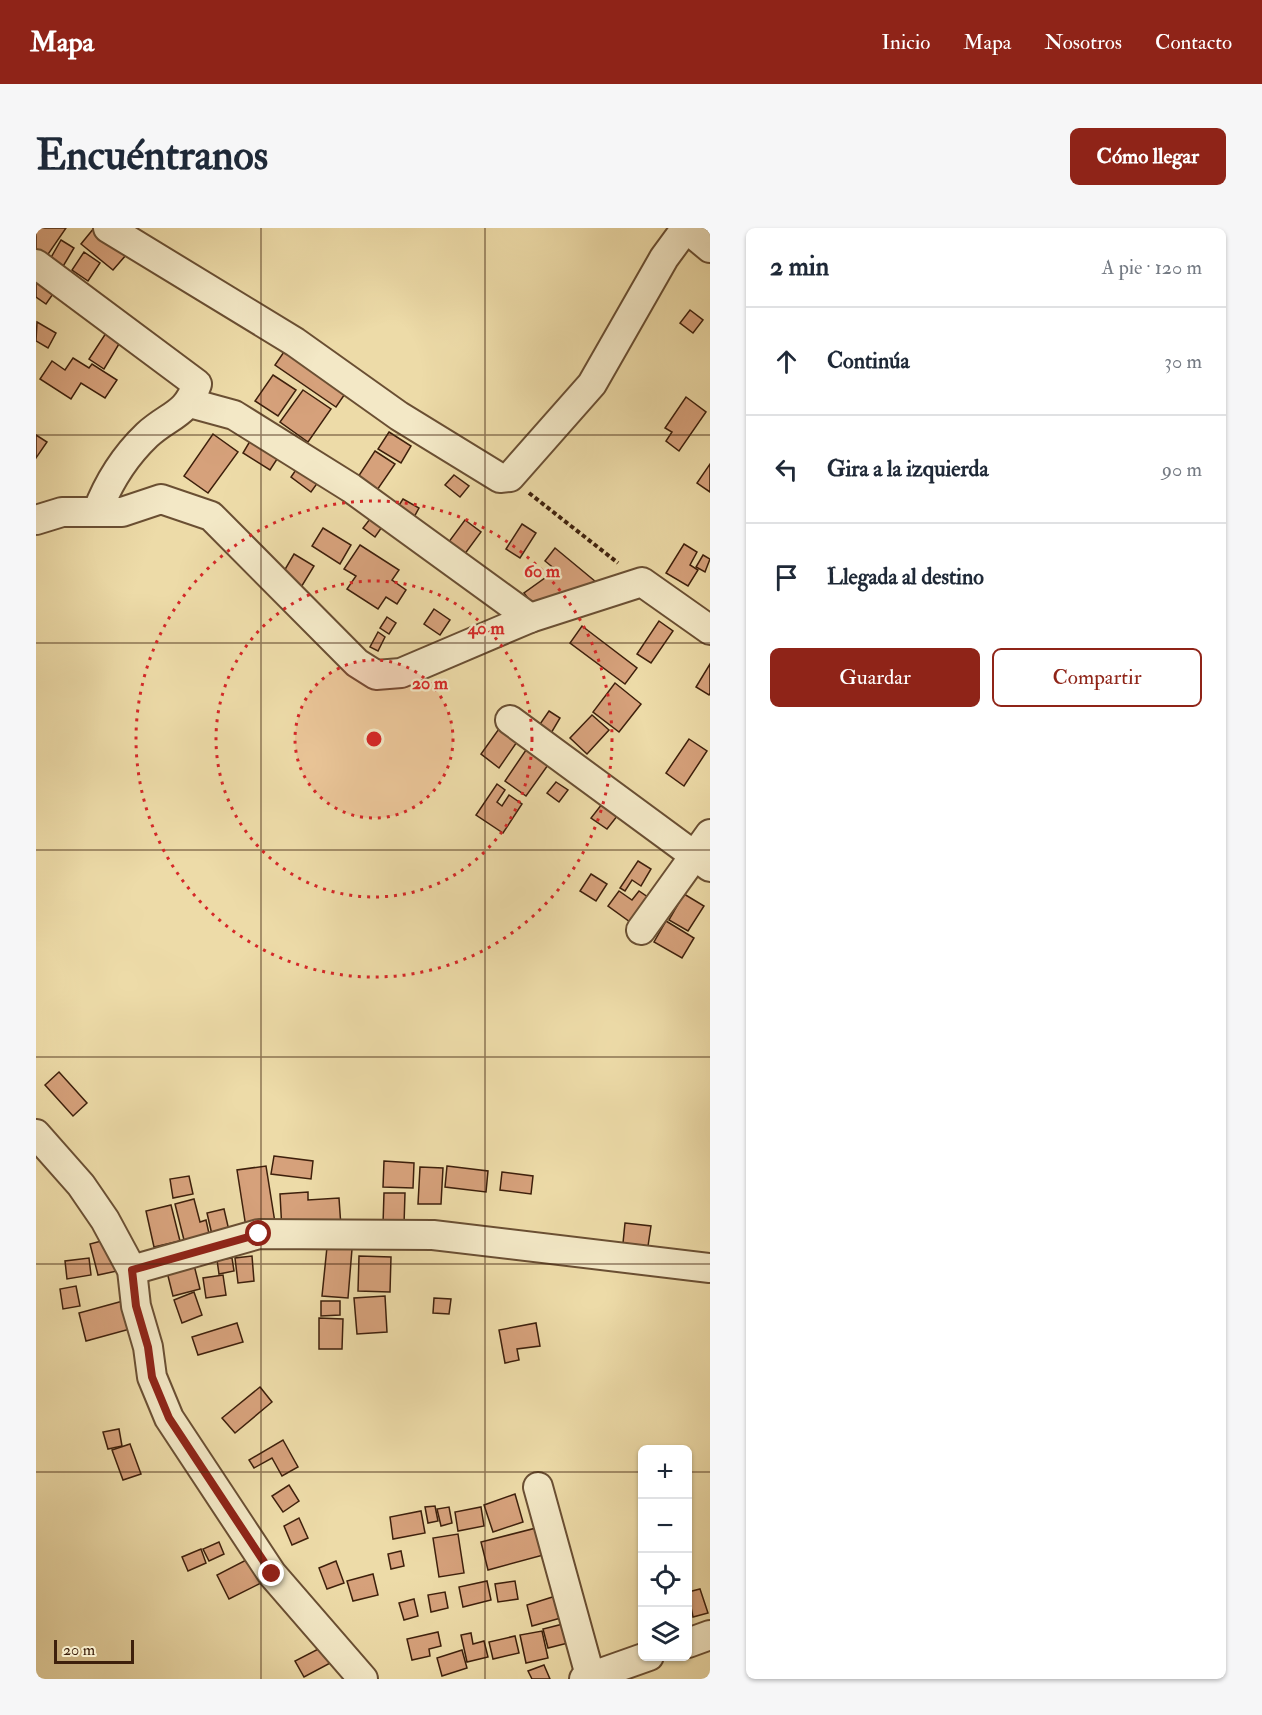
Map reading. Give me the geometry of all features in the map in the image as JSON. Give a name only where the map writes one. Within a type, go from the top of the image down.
[{"type":"street","points":[[108,228],[295,342],[399,416],[500,478],[510,477],[592,384],[664,258],[686,228],[710,248]]},
{"type":"street","points":[[36,264],[197,384],[190,403],[139,444],[110,479],[97,512]]},
{"type":"street","points":[[190,403],[234,415],[351,488],[530,618]]},
{"type":"street","points":[[36,520],[62,512],[122,512],[161,499],[211,516],[357,663],[376,675],[401,673],[530,618],[642,582],[710,630]]},
{"type":"street","points":[[510,720],[705,852],[641,930]]},
{"type":"street","points":[[36,1134],[81,1185],[105,1220],[132,1270],[136,1306],[148,1347],[152,1377],[169,1418],[272,1574],[363,1679]]},
{"type":"street","points":[[132,1270],[259,1234],[433,1235],[710,1268]]},
{"type":"street","points":[[538,1487],[588,1678],[638,1660]]},
{"type":"street","points":[[692,1641],[710,1635]]},
{"type":"path","points":[[510,477],[642,582]]},
{"type":"building","points":[[36,228],[66,228],[42,263],[36,260]]},
{"type":"building","points":[[94,228],[126,255],[113,270],[81,244]]},
{"type":"building","points":[[61,240],[74,248],[62,268],[49,261]]},
{"type":"building","points":[[84,252],[100,263],[88,281],[72,270]]},
{"type":"building","points":[[36,277],[55,291],[46,304],[36,297]]},
{"type":"building","points":[[690,310],[703,320],[693,333],[680,323]]},
{"type":"building","points":[[37,322],[56,333],[48,348],[36,341]]},
{"type":"building","points":[[108,330],[122,339],[104,369],[89,359]]},
{"type":"building","points":[[288,346],[349,388],[336,407],[275,365]]},
{"type":"building","points":[[73,358],[89,368],[92,364],[117,380],[105,398],[81,383],[71,399],[40,379],[52,361],[65,370]]},
{"type":"building","points":[[273,375],[296,390],[278,416],[255,401]]},
{"type":"building","points":[[303,390],[331,409],[308,442],[280,422]]},
{"type":"building","points":[[686,397],[706,412],[679,451],[666,441],[672,432],[665,428]]},
{"type":"building","points":[[389,432],[411,446],[401,463],[378,449]]},
{"type":"building","points":[[213,434],[238,452],[208,493],[184,476]]},
{"type":"building","points":[[36,435],[47,442],[36,458]]},
{"type":"building","points":[[253,436],[281,453],[270,470],[243,453]]},
{"type":"building","points":[[375,451],[395,464],[375,493],[356,480]]},
{"type":"building","points":[[300,464],[321,478],[311,492],[291,477]]},
{"type":"building","points":[[710,464],[710,492],[697,483]]},
{"type":"building","points":[[454,475],[469,486],[460,497],[445,485]]},
{"type":"building","points":[[403,499],[419,508],[413,519],[396,510]]},
{"type":"building","points":[[370,519],[382,527],[375,537],[363,528]]},
{"type":"building","points":[[465,520],[481,532],[464,555],[448,543]]},
{"type":"building","points":[[522,524],[536,533],[520,558],[506,549]]},
{"type":"building","points":[[323,528],[351,545],[340,564],[312,546]]},
{"type":"building","points":[[684,544],[697,552],[690,565],[698,570],[688,586],[666,573]]},
{"type":"building","points":[[360,545],[399,570],[392,580],[406,590],[397,604],[386,597],[378,609],[347,589],[356,576],[344,569]]},
{"type":"building","points":[[555,548],[596,582],[536,609],[524,593],[556,570],[545,561]]},
{"type":"building","points":[[294,554],[314,566],[300,589],[280,578]]},
{"type":"building","points":[[703,555],[710,559],[705,572],[696,567]]},
{"type":"building","points":[[434,609],[450,620],[440,635],[424,624]]},
{"type":"building","points":[[387,617],[396,623],[389,634],[380,628]]},
{"type":"building","points":[[659,621],[673,631],[651,663],[637,654]]},
{"type":"building","points":[[582,626],[637,668],[625,684],[570,643]]},
{"type":"building","points":[[378,632],[385,637],[378,651],[370,647]]},
{"type":"building","points":[[710,664],[710,693],[709,695],[696,687]]},
{"type":"building","points":[[615,683],[641,704],[619,732],[593,712]]},
{"type":"building","points":[[549,711],[560,718],[550,735],[538,727]]},
{"type":"building","points":[[592,715],[609,730],[587,754],[570,738]]},
{"type":"building","points":[[501,726],[519,739],[499,768],[481,754]]},
{"type":"building","points":[[689,739],[707,751],[684,786],[666,773]]},
{"type":"building","points":[[526,750],[548,765],[526,796],[505,781]]},
{"type":"building","points":[[556,782],[568,790],[559,802],[547,793]]},
{"type":"building","points":[[497,784],[505,790],[497,802],[502,806],[509,795],[522,804],[503,833],[476,815]]},
{"type":"building","points":[[602,804],[618,815],[607,829],[591,818]]},
{"type":"building","points":[[638,861],[651,869],[641,886],[632,880],[625,891],[620,888]]},
{"type":"building","points":[[591,874],[607,884],[596,901],[580,891]]},
{"type":"building","points":[[619,891],[632,900],[639,891],[655,902],[637,927],[608,906]]},
{"type":"building","points":[[684,894],[704,906],[688,931],[669,920]]},
{"type":"building","points":[[666,921],[694,938],[682,958],[654,942]]},
{"type":"building","points":[[59,1072],[87,1103],[73,1116],[45,1085]]},
{"type":"building","points":[[274,1156],[313,1161],[311,1179],[271,1174]]},
{"type":"building","points":[[384,1161],[414,1163],[413,1188],[383,1187]]},
{"type":"building","points":[[266,1166],[276,1229],[247,1234],[237,1170]]},
{"type":"building","points":[[447,1166],[488,1171],[486,1192],[445,1187]]},
{"type":"building","points":[[420,1167],[443,1168],[441,1204],[418,1204]]},
{"type":"building","points":[[502,1172],[533,1176],[531,1194],[500,1190]]},
{"type":"building","points":[[189,1176],[193,1194],[173,1198],[170,1179]]},
{"type":"building","points":[[308,1192],[308,1200],[339,1198],[341,1227],[282,1231],[280,1194]]},
{"type":"building","points":[[384,1193],[405,1193],[404,1225],[383,1224]]},
{"type":"building","points":[[194,1199],[200,1222],[206,1220],[210,1238],[185,1244],[175,1204]]},
{"type":"building","points":[[171,1205],[180,1241],[154,1247],[146,1211]]},
{"type":"building","points":[[224,1209],[230,1235],[213,1239],[207,1213]]},
{"type":"building","points":[[625,1223],[651,1226],[648,1246],[623,1243]]},
{"type":"building","points":[[109,1239],[117,1271],[98,1275],[90,1244]]},
{"type":"building","points":[[327,1247],[352,1249],[348,1298],[322,1296]]},
{"type":"building","points":[[252,1256],[254,1281],[238,1283],[235,1258]]},
{"type":"building","points":[[359,1256],[391,1257],[390,1292],[358,1291]]},
{"type":"building","points":[[89,1258],[91,1275],[67,1279],[65,1261]]},
{"type":"building","points":[[232,1258],[234,1271],[219,1274],[217,1260]]},
{"type":"building","points":[[193,1261],[200,1289],[173,1296],[166,1268]]},
{"type":"building","points":[[223,1275],[226,1295],[206,1298],[203,1278]]},
{"type":"building","points":[[76,1286],[80,1306],[63,1309],[60,1289]]},
{"type":"building","points":[[194,1292],[202,1315],[182,1323],[174,1300]]},
{"type":"building","points":[[385,1296],[387,1332],[357,1334],[354,1298]]},
{"type":"building","points":[[434,1298],[451,1299],[449,1314],[433,1313]]},
{"type":"building","points":[[123,1301],[130,1329],[86,1341],[79,1313]]},
{"type":"building","points":[[321,1301],[340,1301],[340,1315],[321,1316]]},
{"type":"building","points":[[319,1318],[343,1319],[342,1349],[319,1349]]},
{"type":"building","points":[[237,1323],[243,1342],[198,1355],[192,1337]]},
{"type":"building","points":[[536,1323],[540,1346],[517,1349],[519,1360],[505,1363],[499,1330]]},
{"type":"building","points":[[260,1387],[272,1402],[235,1433],[222,1418]]},
{"type":"building","points":[[119,1429],[122,1446],[108,1449],[103,1432]]},
{"type":"building","points":[[283,1440],[298,1467],[282,1476],[272,1458],[254,1468],[249,1460]]},
{"type":"building","points":[[130,1444],[141,1474],[123,1480],[112,1450]]},
{"type":"building","points":[[289,1485],[299,1501],[283,1512],[272,1496]]},
{"type":"building","points":[[515,1494],[523,1522],[493,1532],[484,1505]]},
{"type":"building","points":[[435,1506],[438,1521],[428,1523],[425,1507]]},
{"type":"building","points":[[449,1507],[452,1523],[441,1526],[437,1509]]},
{"type":"building","points":[[481,1507],[484,1526],[458,1531],[455,1512]]},
{"type":"building","points":[[421,1511],[425,1533],[393,1539],[390,1517]]},
{"type":"building","points":[[299,1518],[308,1538],[292,1545],[284,1526]]},
{"type":"building","points":[[540,1527],[547,1554],[488,1570],[481,1542]]},
{"type":"building","points":[[458,1534],[464,1573],[439,1577],[433,1538]]},
{"type":"building","points":[[219,1542],[224,1554],[209,1561],[203,1549]]},
{"type":"building","points":[[201,1549],[206,1563],[188,1571],[182,1557]]},
{"type":"building","points":[[401,1551],[404,1566],[391,1569],[388,1554]]},
{"type":"building","points":[[250,1558],[263,1582],[229,1599],[217,1575]]},
{"type":"building","points":[[336,1561],[344,1583],[327,1589],[319,1568]]},
{"type":"building","points":[[373,1574],[378,1595],[353,1601],[347,1581]]},
{"type":"building","points":[[487,1581],[491,1600],[463,1607],[459,1587]]},
{"type":"building","points":[[515,1581],[518,1599],[498,1602],[495,1584]]},
{"type":"building","points":[[700,1589],[708,1613],[693,1617],[692,1591]]},
{"type":"building","points":[[445,1592],[448,1608],[431,1612],[428,1595]]},
{"type":"building","points":[[562,1594],[568,1616],[532,1626],[527,1605]]},
{"type":"building","points":[[414,1599],[418,1616],[404,1620],[399,1603]]},
{"type":"building","points":[[567,1623],[572,1642],[548,1648],[543,1629]]},
{"type":"building","points":[[542,1631],[548,1658],[526,1663],[520,1635]]},
{"type":"building","points":[[438,1632],[441,1646],[429,1649],[430,1656],[412,1660],[407,1639]]},
{"type":"building","points":[[471,1633],[473,1644],[484,1641],[488,1657],[467,1662],[461,1635]]},
{"type":"building","points":[[515,1636],[519,1653],[493,1659],[489,1642]]},
{"type":"building","points":[[328,1644],[336,1660],[304,1677],[295,1661]]},
{"type":"building","points":[[462,1650],[467,1668],[442,1676],[437,1658]]},
{"type":"building","points":[[544,1665],[550,1679],[532,1679],[528,1671]]},
{"type":"route","points":[[259,1234],[132,1270],[136,1306],[148,1347],[152,1377],[169,1418],[272,1574]]}]
